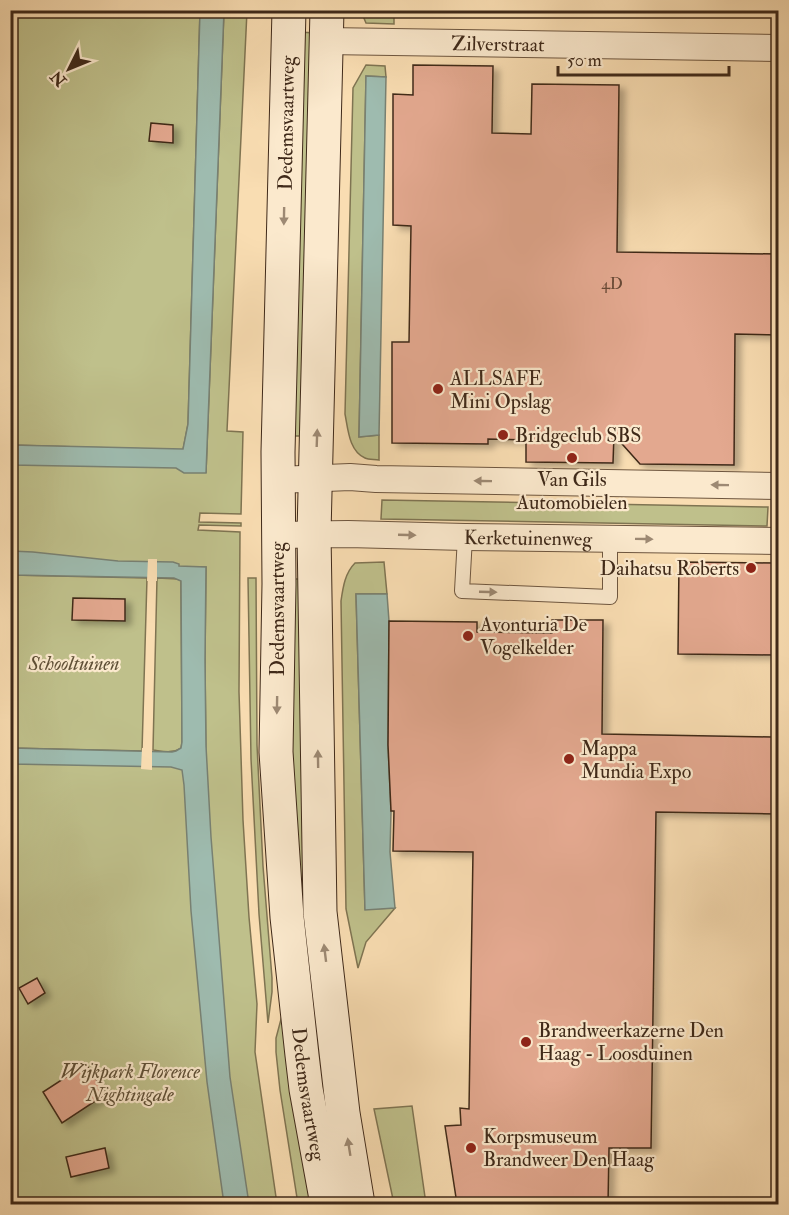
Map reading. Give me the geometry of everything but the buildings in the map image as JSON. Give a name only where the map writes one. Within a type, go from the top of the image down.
[{"type":"main road","name":"Dedemsvaartweg","points":[[289,10],[278,480],[276,752],[287,916],[306,1089],[327,1204]]},
{"type":"main road","name":"Dedemsvaartweg","points":[[326,26],[314,533],[320,912],[343,1113],[358,1204]]},
{"type":"street","name":"Zilverstraat","points":[[326,26],[778,48]]},
{"type":"street","points":[[278,480],[350,477],[778,486]]},
{"type":"street","name":"Kerketuinenweg","points":[[278,535],[314,533],[778,541]]},
{"type":"lane","points":[[465,537],[462,591],[610,597],[610,538]]},
{"type":"green space","points":[[11,11],[200,11],[188,424],[183,450],[11,445]]},
{"type":"green space","name":"Wijkpark Florence Nightingale","points":[[224,11],[247,11],[227,431],[243,432],[241,514],[200,513],[199,522],[241,523],[241,526],[199,525],[198,530],[240,532],[239,692],[243,820],[257,1004],[255,1052],[277,1204],[11,1204],[11,754],[206,761],[206,567],[11,569],[11,454],[204,460],[206,473]]},
{"type":"green space","points":[[361,11],[394,11],[394,24],[366,23]]},
{"type":"green space","points":[[299,32],[315,33],[306,436],[291,436]]},
{"type":"green space","points":[[366,65],[385,66],[386,77],[366,76],[359,437],[379,435],[379,460],[365,458],[352,445],[345,414],[353,88]]},
{"type":"green space","points":[[382,500],[768,507],[767,526],[381,519]]},
{"type":"green space","points":[[384,562],[387,594],[356,594],[365,909],[395,908],[366,942],[358,968],[346,909],[341,601],[347,576],[355,563]]},
{"type":"green space","name":"Schooltuinen","points":[[11,575],[147,578],[142,751],[11,748]]},
{"type":"green space","points":[[157,578],[181,581],[182,742],[181,748],[171,752],[153,750]]},
{"type":"green space","points":[[248,578],[256,578],[257,745],[272,978],[268,1023],[259,914],[251,759]]},
{"type":"green space","points":[[288,579],[303,579],[308,944],[304,942],[294,871]]},
{"type":"green space","points":[[284,1008],[312,1204],[298,1204],[280,1090],[276,1038]]},
{"type":"green space","points":[[412,1106],[426,1204],[394,1204],[374,1109]]},
{"type":"shaded area","points":[[200,11],[224,11],[206,473],[184,473],[176,468],[11,465],[11,445],[183,449],[188,424]]},
{"type":"shaded area","points":[[366,76],[386,77],[379,435],[359,437]]},
{"type":"shaded area","points":[[11,551],[118,561],[173,562],[179,566],[206,567],[206,746],[211,837],[230,1077],[249,1204],[224,1204],[207,1082],[191,911],[182,770],[171,767],[11,764],[11,748],[172,752],[181,748],[181,581],[174,578],[11,575]]},
{"type":"shaded area","points":[[356,594],[387,594],[390,852],[395,908],[365,910]]},
{"type":"pier","points":[[148,559],[157,559],[157,581],[147,581]]},
{"type":"pier","points":[[152,747],[152,770],[141,769],[142,748]]},
{"type":"place","name":"ALLSAFE Mini Opslag","points":[[438,389]]},
{"type":"place","name":"Bridgeclub SBS","points":[[503,435]]},
{"type":"place","name":"Van Gils Automobielen","points":[[572,458]]},
{"type":"place","name":"Daihatsu Roberts","points":[[751,568]]},
{"type":"place","name":"Avonturia De Vogelkelder","points":[[468,636]]},
{"type":"place","name":"Mappa Mundia Expo","points":[[569,759]]},
{"type":"place","name":"Brandweerkazerne Den Haag - Loosduinen","points":[[526,1042]]},
{"type":"place","name":"Korpsmuseum Brandweer Den Haag","points":[[471,1148]]}]
